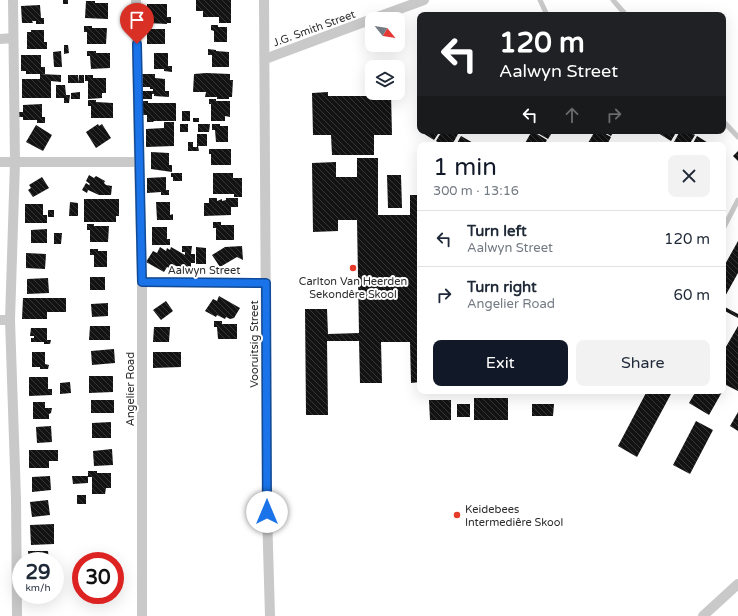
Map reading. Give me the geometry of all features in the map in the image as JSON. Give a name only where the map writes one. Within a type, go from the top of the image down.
[{"type":"street","points":[[13,0],[15,162],[5,320],[16,499],[17,616]]},
{"type":"street","name":"Angelier Road","points":[[136,0],[142,282],[142,616]]},
{"type":"street","name":"Vooruitsig Street","points":[[264,0],[267,512],[270,616]]},
{"type":"street","name":"J.G. Smith Street","points":[[391,12],[424,0]]},
{"type":"street","name":"J.G. Smith Street","points":[[265,58],[365,22]]},
{"type":"street","points":[[0,39],[13,38]]},
{"type":"street","points":[[0,162],[139,162]]},
{"type":"street","name":"Aalwyn Street","points":[[142,282],[266,283]]},
{"type":"street","points":[[703,616],[738,584]]},
{"type":"lane","points":[[540,0],[546,12]]},
{"type":"lane","points":[[613,0],[623,12]]},
{"type":"lane","points":[[726,123],[738,137]]},
{"type":"lane","points":[[726,223],[738,200]]},
{"type":"building","points":[[63,0],[68,0],[68,4],[63,4]]},
{"type":"building","points":[[196,0],[231,0],[231,23],[219,23],[219,17],[203,17],[203,11],[196,11]]},
{"type":"building","points":[[86,1],[108,3],[108,19],[85,18]]},
{"type":"building","points":[[147,4],[167,4],[167,17],[171,17],[171,23],[147,23]]},
{"type":"building","points":[[40,5],[41,18],[44,18],[44,24],[36,24],[36,21],[32,21],[33,23],[22,23],[21,6]]},
{"type":"building","points":[[211,25],[227,27],[227,42],[214,42],[214,31],[211,30]]},
{"type":"building","points":[[84,26],[92,26],[92,28],[107,28],[106,44],[87,44],[87,32],[84,32]]},
{"type":"building","points":[[147,29],[165,29],[165,44],[147,44]]},
{"type":"building","points":[[31,30],[44,30],[44,42],[47,42],[47,49],[27,49],[27,32],[31,32]]},
{"type":"building","points":[[64,45],[68,45],[69,53],[64,54]]},
{"type":"building","points":[[208,49],[229,52],[229,67],[212,67],[212,55],[208,55]]},
{"type":"building","points":[[61,51],[62,67],[54,67],[53,52]]},
{"type":"building","points":[[87,51],[96,51],[96,53],[110,53],[110,68],[91,69],[90,56],[87,56]]},
{"type":"building","points":[[154,53],[168,53],[168,66],[172,66],[172,72],[164,71],[164,69],[154,69]]},
{"type":"building","points":[[21,55],[41,55],[41,67],[45,67],[45,74],[26,74],[26,71],[21,71]]},
{"type":"building","points":[[40,74],[61,75],[61,82],[51,81],[51,98],[22,98],[22,79],[40,79]]},
{"type":"building","points":[[140,74],[155,74],[155,78],[165,79],[165,91],[169,91],[169,97],[154,96],[154,94],[152,94],[152,99],[139,99],[140,91],[153,91],[150,87],[140,87]]},
{"type":"building","points":[[194,74],[230,74],[230,80],[233,80],[232,97],[229,97],[229,99],[217,99],[217,97],[205,97],[206,92],[193,92]]},
{"type":"building","points":[[68,75],[78,75],[78,83],[68,83]]},
{"type":"building","points":[[79,75],[84,75],[84,83],[78,83]]},
{"type":"building","points":[[85,75],[93,75],[93,78],[106,78],[106,93],[102,93],[102,98],[88,99],[88,81],[85,81]]},
{"type":"building","points":[[56,85],[65,85],[66,95],[70,95],[69,103],[64,103],[64,98],[56,98]]},
{"type":"building","points":[[80,92],[80,99],[71,99],[71,93]]},
{"type":"building","points":[[328,92],[328,96],[365,96],[365,100],[391,100],[392,135],[374,135],[374,155],[332,155],[331,135],[313,135],[312,93]]},
{"type":"building","points":[[209,99],[216,99],[216,101],[230,101],[230,117],[225,116],[225,121],[211,121],[211,104],[209,104]]},
{"type":"building","points":[[88,100],[113,103],[113,118],[91,118],[91,106],[88,106]]},
{"type":"building","points":[[142,101],[148,101],[148,103],[176,103],[176,121],[147,122],[147,115],[143,115]]},
{"type":"building","points":[[42,104],[42,117],[45,117],[45,123],[37,123],[37,120],[23,120],[23,117],[18,117],[18,112],[23,112],[23,105]]},
{"type":"building","points":[[182,111],[190,111],[190,121],[182,121]]},
{"type":"building","points":[[193,118],[199,118],[199,122],[193,122]]},
{"type":"building","points":[[164,122],[174,122],[174,146],[146,147],[146,129],[164,128]]},
{"type":"building","points":[[98,124],[99,126],[102,124],[111,138],[96,148],[86,132]]},
{"type":"building","points":[[180,124],[188,124],[188,132],[180,132]]},
{"type":"building","points":[[198,124],[210,124],[209,132],[198,132]]},
{"type":"building","points":[[212,124],[228,126],[228,142],[216,142],[215,130],[212,130]]},
{"type":"building","points":[[36,125],[52,135],[43,151],[26,142]]},
{"type":"building","points":[[197,134],[207,134],[207,146],[198,146],[199,151],[188,151],[188,142],[193,142],[193,147],[197,147]]},
{"type":"building","points":[[424,134],[438,134],[434,140]]},
{"type":"building","points":[[440,134],[458,134],[454,142],[436,141]]},
{"type":"building","points":[[530,134],[537,134],[547,140],[546,142],[526,142]]},
{"type":"building","points":[[539,134],[551,134],[548,139]]},
{"type":"building","points":[[593,134],[606,134],[611,137],[608,142],[589,142]]},
{"type":"building","points":[[660,134],[675,134],[671,141]]},
{"type":"building","points":[[678,134],[695,135],[691,142],[674,142]]},
{"type":"building","points":[[461,136],[472,142],[458,142]]},
{"type":"building","points":[[697,136],[707,142],[694,142]]},
{"type":"building","points":[[209,149],[231,149],[231,165],[211,165],[211,154],[209,154]]},
{"type":"building","points":[[738,151],[738,161],[733,156]]},
{"type":"building","points":[[151,152],[169,153],[169,165],[172,165],[172,172],[151,169]]},
{"type":"building","points":[[357,158],[378,158],[378,215],[410,215],[410,195],[417,195],[417,382],[411,383],[410,342],[381,342],[382,383],[360,383],[359,341],[327,341],[328,415],[306,415],[305,309],[327,309],[328,334],[359,333],[357,220],[338,220],[338,231],[313,232],[312,163],[336,162],[336,177],[357,177]]},
{"type":"building","points":[[171,173],[182,173],[182,181],[173,181]]},
{"type":"building","points":[[213,173],[233,173],[233,178],[242,178],[242,197],[234,197],[234,194],[213,194]]},
{"type":"building","points":[[89,175],[94,178],[96,176],[105,181],[104,183],[106,185],[112,186],[111,195],[99,195],[88,190],[87,193],[82,190],[86,183],[89,185],[90,184],[86,181]]},
{"type":"building","points":[[387,175],[401,175],[402,208],[388,208]]},
{"type":"building","points":[[42,177],[49,188],[33,197],[28,190],[31,188],[29,185]]},
{"type":"building","points":[[166,177],[166,190],[169,190],[169,195],[161,195],[161,192],[147,193],[147,178]]},
{"type":"building","points":[[209,198],[217,198],[217,201],[222,199],[222,201],[226,200],[226,198],[238,198],[238,207],[231,207],[231,215],[204,216],[204,203],[209,203]]},
{"type":"building","points":[[84,199],[119,199],[119,216],[116,216],[116,222],[84,222]]},
{"type":"building","points":[[70,202],[78,203],[78,216],[69,216]]},
{"type":"building","points":[[156,202],[170,202],[170,215],[173,214],[173,220],[157,220]]},
{"type":"building","points":[[25,204],[43,204],[43,215],[47,215],[47,223],[25,223]]},
{"type":"building","points":[[48,210],[54,210],[54,217],[48,217]]},
{"type":"building","points":[[213,222],[221,222],[221,225],[234,225],[234,240],[216,240],[216,228],[213,228]]},
{"type":"building","points":[[87,224],[94,224],[94,226],[109,226],[108,242],[90,242],[90,230],[87,230]]},
{"type":"building","points":[[152,227],[167,227],[167,239],[170,239],[170,245],[152,245]]},
{"type":"building","points":[[47,229],[47,243],[31,243],[31,230]]},
{"type":"building","points":[[54,233],[62,233],[61,244],[54,244]]},
{"type":"building","points":[[738,241],[738,273],[726,295],[726,263]]},
{"type":"building","points":[[182,246],[192,246],[191,254],[195,254],[195,263],[191,263],[191,269],[185,269],[185,267],[180,268],[174,265],[172,269],[167,267],[164,272],[146,262],[153,251],[157,253],[160,247],[166,251],[167,248],[170,250],[171,247],[185,255],[185,252],[182,252]]},
{"type":"building","points":[[242,246],[243,260],[237,257],[220,267],[212,255],[225,247]]},
{"type":"building","points":[[196,247],[206,248],[206,264],[196,264]]},
{"type":"building","points":[[90,249],[107,251],[107,267],[94,267],[94,255],[90,255]]},
{"type":"building","points":[[26,253],[46,254],[45,269],[26,268]]},
{"type":"building","points":[[90,277],[105,277],[105,290],[90,290]]},
{"type":"building","points":[[48,278],[49,293],[27,294],[27,279]]},
{"type":"building","points":[[219,296],[240,308],[234,318],[230,319],[226,317],[225,319],[217,315],[216,317],[205,311],[213,299],[217,301]]},
{"type":"building","points":[[23,298],[66,298],[66,312],[47,312],[47,319],[22,319]]},
{"type":"building","points":[[166,301],[173,311],[161,320],[153,310]]},
{"type":"building","points":[[108,303],[108,316],[92,317],[91,304]]},
{"type":"building","points":[[726,308],[738,314],[738,318],[726,312]]},
{"type":"building","points":[[214,321],[222,321],[222,324],[237,324],[237,339],[218,339],[217,327],[214,327]]},
{"type":"building","points":[[90,326],[110,326],[110,340],[89,340]]},
{"type":"building","points":[[738,326],[738,391],[726,385],[726,347]]},
{"type":"building","points":[[154,327],[170,327],[169,342],[153,342]]},
{"type":"building","points":[[31,328],[47,328],[47,340],[51,340],[50,344],[44,344],[44,342],[31,342],[31,338],[34,338],[34,336],[30,336]]},
{"type":"building","points":[[114,349],[115,363],[92,365],[91,351]]},
{"type":"building","points":[[32,352],[45,352],[45,364],[49,365],[48,369],[32,367]]},
{"type":"building","points":[[153,352],[181,352],[181,367],[153,368]]},
{"type":"building","points":[[89,376],[113,376],[113,392],[89,393]]},
{"type":"building","points":[[29,377],[48,377],[48,389],[52,389],[52,395],[29,396]]},
{"type":"building","points":[[70,382],[71,393],[60,394],[60,383]]},
{"type":"building","points":[[645,394],[671,394],[637,457],[618,446]]},
{"type":"building","points":[[694,394],[721,394],[709,415],[689,403]]},
{"type":"building","points":[[474,398],[508,398],[508,420],[474,420]]},
{"type":"building","points":[[91,400],[114,400],[114,413],[91,413]]},
{"type":"building","points":[[429,400],[451,400],[451,420],[430,420]]},
{"type":"building","points":[[33,402],[45,402],[45,408],[52,408],[51,413],[49,414],[49,419],[33,419]]},
{"type":"building","points":[[457,404],[470,404],[470,417],[457,417]]},
{"type":"building","points":[[532,404],[554,404],[553,416],[532,416]]},
{"type":"building","points":[[738,412],[738,431],[730,426]]},
{"type":"building","points":[[696,421],[713,430],[690,474],[673,465]]},
{"type":"building","points":[[111,422],[111,438],[92,438],[92,423]]},
{"type":"building","points":[[51,426],[52,442],[37,443],[36,427]]},
{"type":"building","points":[[112,449],[113,465],[94,466],[93,451]]},
{"type":"building","points":[[29,450],[58,450],[58,461],[49,461],[49,468],[29,468]]},
{"type":"building","points":[[88,471],[97,471],[97,473],[111,473],[111,488],[106,488],[105,494],[92,494],[92,477],[88,477]]},
{"type":"building","points":[[50,476],[51,490],[32,492],[32,477]]},
{"type":"building","points":[[72,476],[88,476],[88,483],[73,484]]},
{"type":"building","points":[[77,495],[86,495],[86,504],[77,504]]},
{"type":"building","points":[[48,500],[50,515],[32,517],[30,502]]},
{"type":"building","points":[[54,524],[54,544],[31,545],[30,525]]},
{"type":"building","points":[[28,551],[48,552],[28,552]]},
{"type":"place","name":"Carlton Van Heerden Sekondêre Skool","points":[[353,268]]},
{"type":"place","name":"Keidebees Intermediêre Skool","points":[[457,515]]},
{"type":"route","points":[[137,44],[142,282],[266,283],[267,512]]}]
